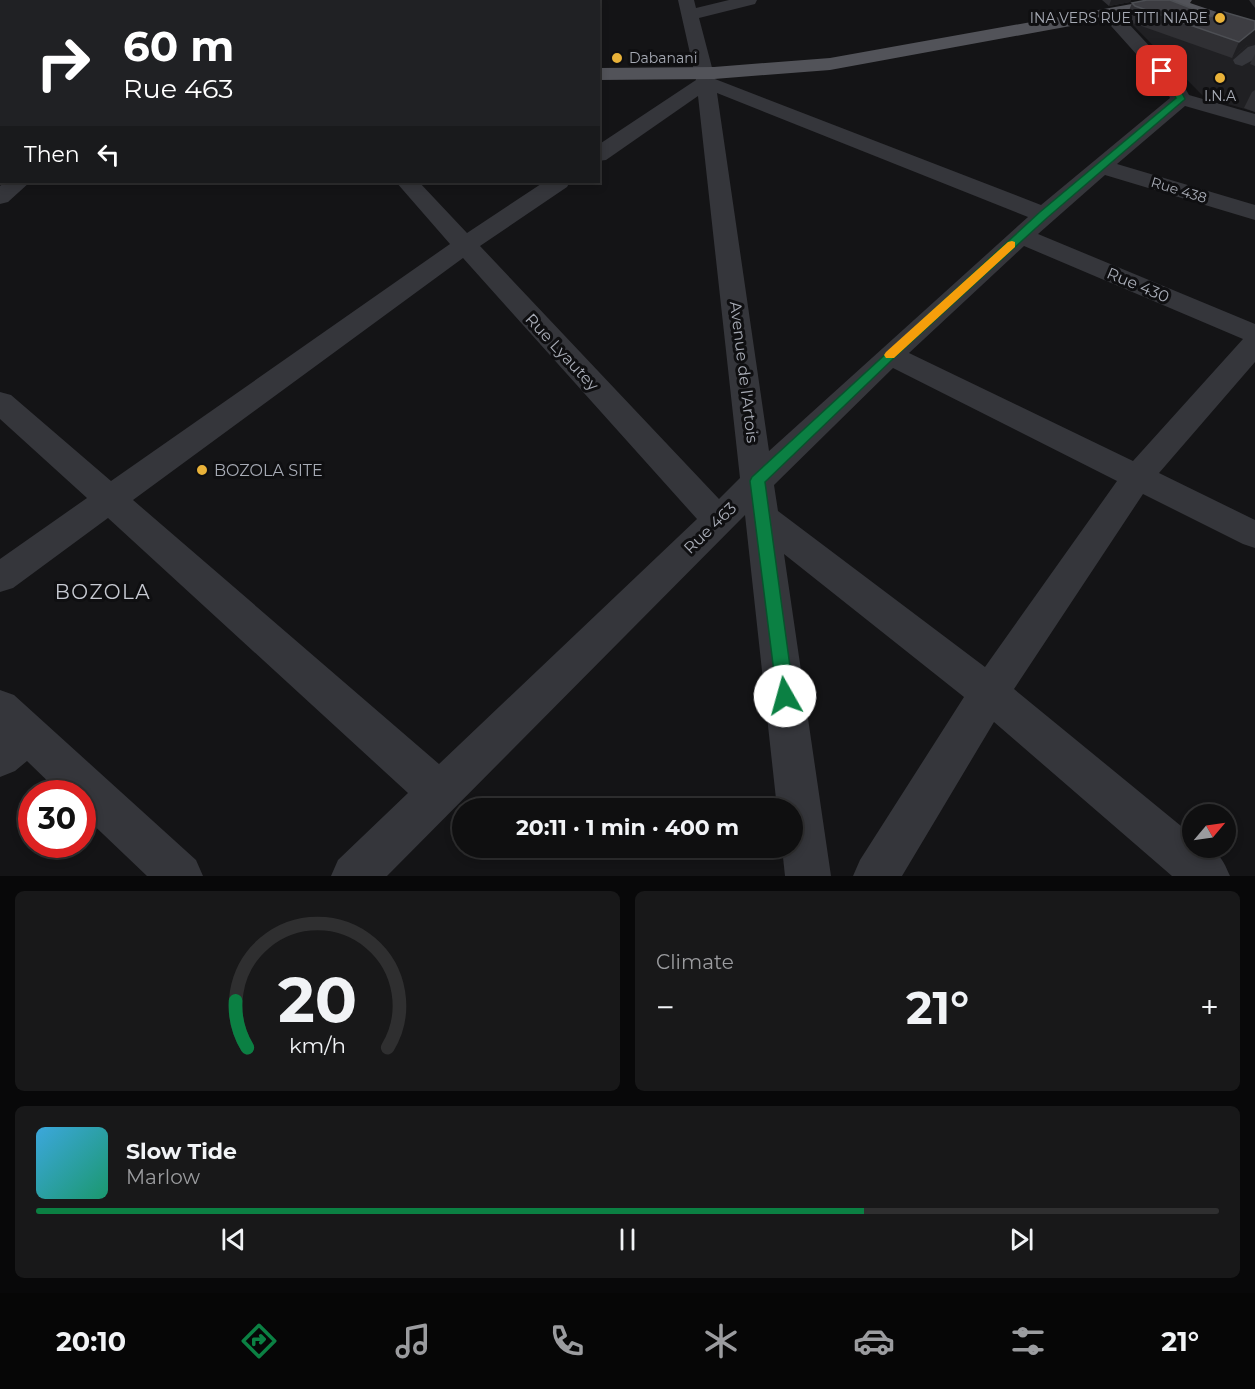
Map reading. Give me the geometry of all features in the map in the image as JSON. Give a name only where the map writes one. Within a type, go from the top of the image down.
[{"type":"main road","points":[[600,74],[772,72],[830,64],[1172,1],[1255,31]]},
{"type":"street","points":[[688,8],[749,0]]},
{"type":"street","name":"Avenue de l'Artois","points":[[688,8],[704,72],[808,876]]},
{"type":"street","points":[[1108,13],[1173,83],[1181,99],[1255,120]]},
{"type":"street","points":[[600,153],[704,72],[1044,215]]},
{"type":"street","name":"Rue 463","points":[[354,876],[718,520],[760,499],[890,355],[1044,215],[1181,99]]},
{"type":"street","name":"Rue 438","points":[[1102,167],[1255,213]]},
{"type":"street","points":[[0,197],[18,183]]},
{"type":"street","name":"Rue Lyautey","points":[[408,183],[718,520]]},
{"type":"street","points":[[0,578],[464,246],[558,183]]},
{"type":"street","name":"Rue 430","points":[[1021,236],[1255,334]]},
{"type":"street","points":[[876,876],[989,693],[1137,477],[1255,344]]},
{"type":"street","points":[[890,355],[1255,535]]},
{"type":"street","points":[[0,402],[439,792]]},
{"type":"street","points":[[760,499],[1207,876]]},
{"type":"street","points":[[10,733],[180,876]]},
{"type":"shaded area","name":"I.N.A","points":[[1172,15],[1196,18],[1255,39],[1255,112],[1204,97],[1131,23]]},
{"type":"building","points":[[1147,0],[1170,0],[1196,10],[1191,23],[1224,12],[1255,21],[1255,29],[1239,42],[1132,3]]},
{"type":"slow traffic","points":[[890,355],[1012,245]]},
{"type":"place","name":"INA VERS RUE TITI NIARE","points":[[1220,18]]},
{"type":"place","name":"Dabanani","points":[[617,58]]},
{"type":"place","name":"I.N.A","points":[[1220,78]]},
{"type":"place","name":"BOZOLA SITE","points":[[202,470]]},
{"type":"district","name":"BOZOLA","points":[[103,592]]},
{"type":"route","points":[[785,696],[758,481],[890,355],[1044,215],[1181,99],[1173,83],[1162,71]]}]
